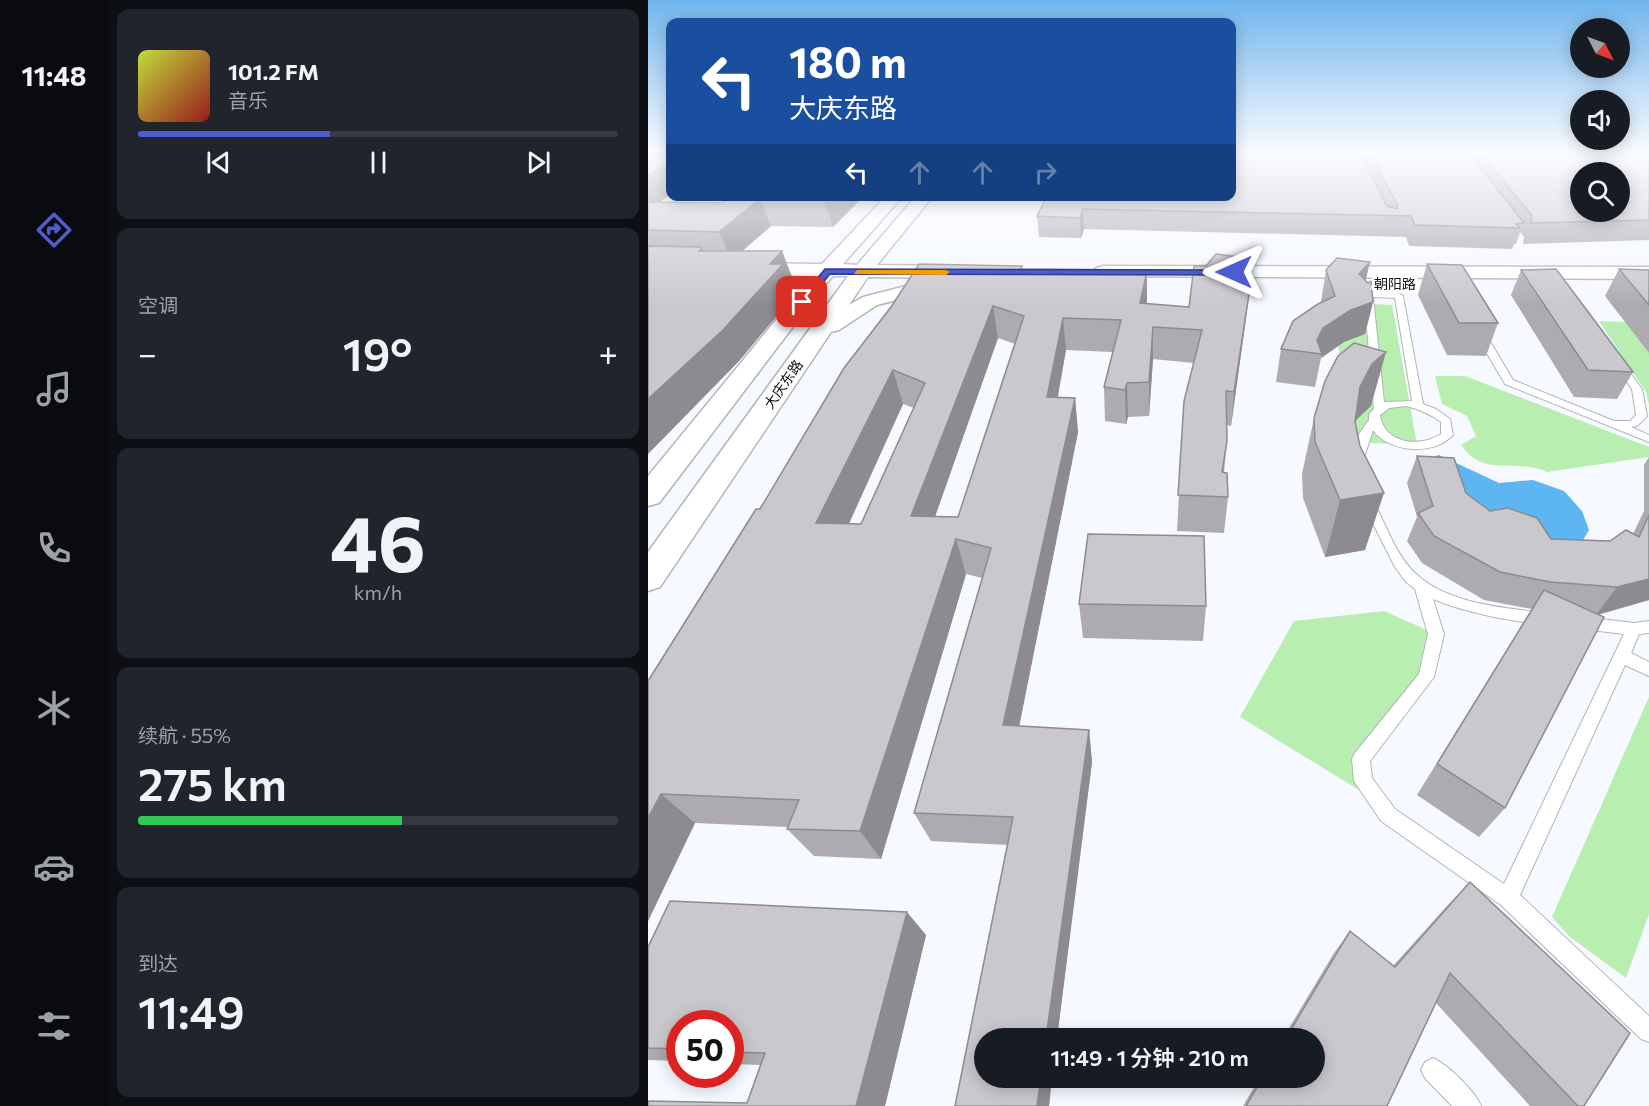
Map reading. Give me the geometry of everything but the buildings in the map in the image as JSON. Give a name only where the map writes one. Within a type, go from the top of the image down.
[{"type":"main road","points":[[648,496],[822,278],[888,204]]},
{"type":"main road","name":"大庆东路","points":[[648,578],[857,279],[919,204]]},
{"type":"main road","points":[[889,239],[898,258],[940,278]]},
{"type":"main road","points":[[728,268],[785,270],[822,278],[976,278]]},
{"type":"main road","name":"朝阳路","points":[[1649,273],[1082,278],[1649,283]]},
{"type":"main road","points":[[819,333],[870,301],[940,278]]},
{"type":"lane","points":[[1418,405],[1399,296],[1368,294],[1376,415],[1384,435],[1420,446],[1442,441],[1447,435],[1446,422],[1430,409],[1418,405],[1394,403],[1376,415],[1365,434],[1355,462],[1361,487],[1411,578],[1441,596],[1509,615],[1642,628],[1622,656],[1508,898]]},
{"type":"lane","points":[[1477,326],[1509,382],[1649,439]]},
{"type":"lane","points":[[1611,354],[1637,389],[1642,416],[1634,424],[1613,424]]},
{"type":"lane","points":[[1421,584],[1436,634],[1426,677],[1361,759],[1363,781],[1388,815],[1508,898],[1649,1031]]},
{"type":"lane","points":[[1622,656],[1649,669]]},
{"type":"lane","points":[[1433,1070],[1470,1106]]},
{"type":"green space","points":[[1335,302],[1392,305],[1417,445],[1346,442]]},
{"type":"green space","points":[[1599,321],[1649,323],[1649,405],[1646,392]]},
{"type":"green space","points":[[1435,376],[1465,376],[1649,447],[1649,457],[1547,472],[1523,466],[1490,465],[1470,455],[1461,445],[1476,436],[1467,416],[1442,404]]},
{"type":"green space","points":[[1384,611],[1436,634],[1426,677],[1361,759],[1364,793],[1240,717],[1294,621]]},
{"type":"green space","points":[[1649,697],[1649,914],[1626,978],[1570,937],[1552,917]]},
{"type":"water","points":[[1439,455],[1499,483],[1533,480],[1564,491],[1582,511],[1589,530],[1580,545],[1557,543],[1514,528],[1474,504],[1420,461]]},
{"type":"slow traffic","points":[[857,272],[946,272]]},
{"type":"route","points":[[802,302],[827,271],[1234,272]]}]
